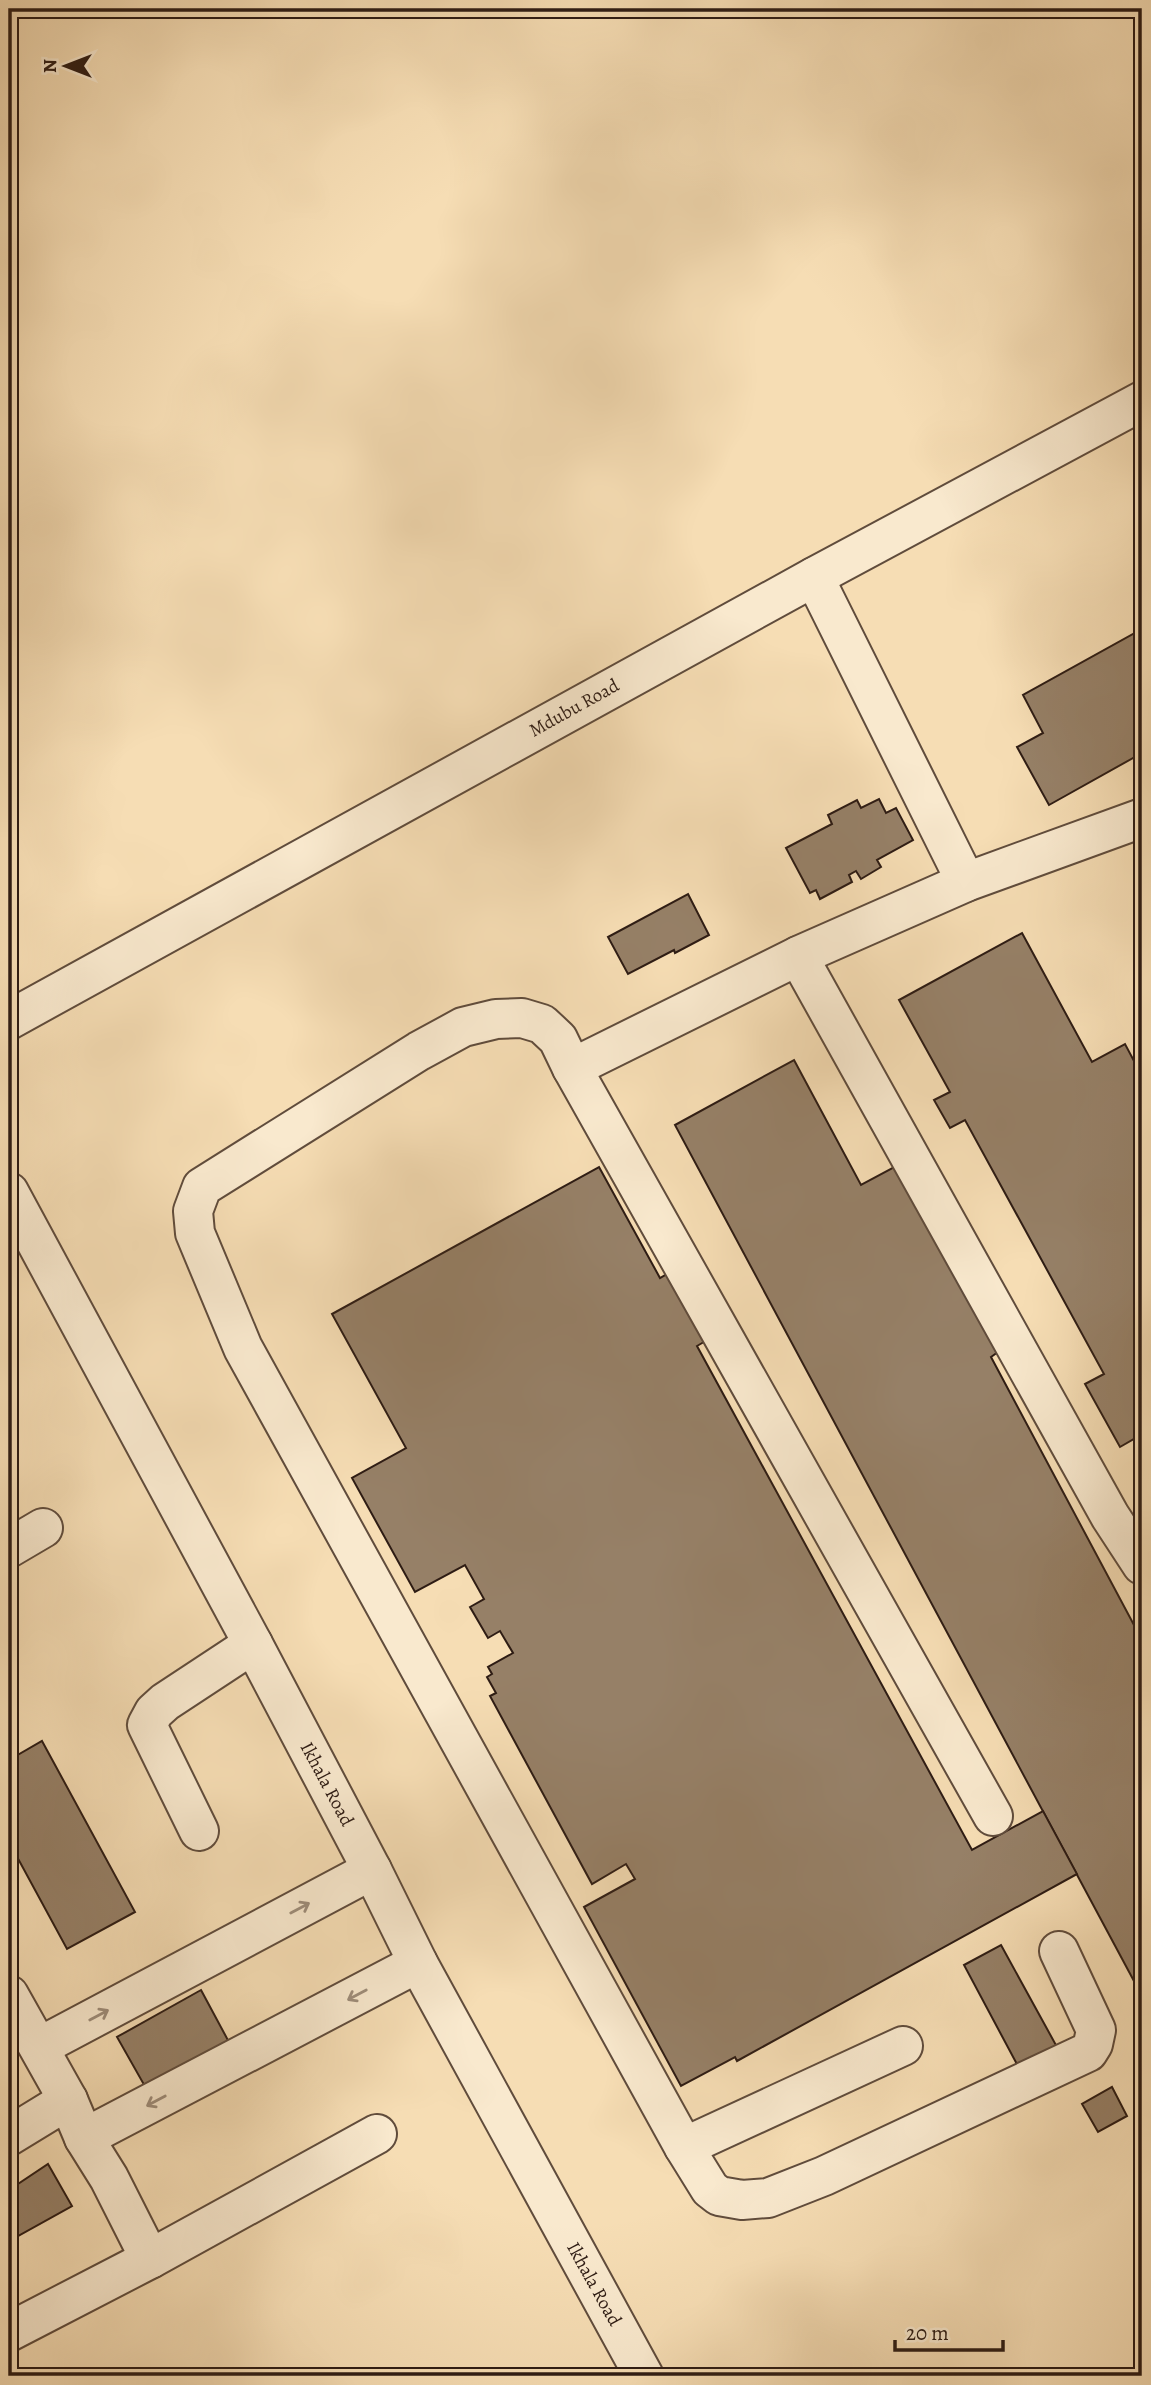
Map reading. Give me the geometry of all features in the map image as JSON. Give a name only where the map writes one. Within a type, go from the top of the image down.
[{"type":"lane","name":"Mdubu Road","points":[[9,1020],[814,577],[1142,401]]},
{"type":"lane","points":[[814,577],[966,882]]},
{"type":"lane","points":[[572,1068],[798,956],[966,882],[1142,818]]},
{"type":"lane","points":[[798,956],[1103,1503],[1142,1565]]},
{"type":"lane","points":[[993,1816],[558,1039],[542,1024],[522,1018],[496,1019],[463,1027],[419,1051],[202,1188],[193,1211],[195,1233],[243,1348],[684,2147],[710,2189],[719,2196],[742,2200],[768,2198],[824,2176],[1088,2052],[1096,2030],[1059,1951]]},
{"type":"lane","name":"Ikhala Road","points":[[9,1192],[253,1644],[418,1963],[644,2376]]},
{"type":"lane","points":[[9,1548],[43,1528]]},
{"type":"lane","points":[[199,1830],[147,1725],[165,1702],[253,1644]]},
{"type":"lane","points":[[39,2047],[372,1870]]},
{"type":"lane","points":[[84,2138],[418,1963]]},
{"type":"lane","points":[[9,1996],[68,2100],[84,2138],[110,2178],[150,2259]]},
{"type":"lane","points":[[684,2147],[903,2046]]},
{"type":"lane","points":[[9,2136],[68,2100]]},
{"type":"lane","points":[[9,2332],[150,2259],[377,2134]]},
{"type":"building","points":[[1142,595],[1142,753],[1049,805],[1017,747],[1043,733],[1023,695],[1140,630],[1136,619],[1137,606]]},
{"type":"building","points":[[879,799],[886,813],[896,808],[913,840],[877,860],[881,867],[861,879],[856,871],[849,875],[852,882],[820,899],[816,890],[810,893],[786,848],[832,824],[828,815],[857,800],[861,808]]},
{"type":"building","points":[[688,894],[709,935],[628,974],[608,937]]},
{"type":"building","points":[[1022,933],[1092,1062],[1125,1044],[1142,1076],[1142,1455],[1134,1439],[1120,1447],[1085,1384],[1104,1374],[965,1120],[950,1128],[934,1100],[950,1092],[899,1000]]},
{"type":"building","points":[[794,1060],[861,1185],[898,1165],[998,1352],[991,1357],[1142,1640],[1142,1996],[675,1125]]},
{"type":"building","points":[[599,1167],[660,1278],[672,1271],[709,1339],[697,1346],[972,1850],[1043,1811],[1077,1874],[737,2061],[735,2057],[681,2086],[584,1907],[635,1879],[626,1864],[592,1884],[490,1696],[496,1693],[487,1677],[492,1674],[488,1667],[513,1653],[500,1631],[488,1638],[470,1607],[484,1599],[465,1565],[415,1592],[352,1478],[406,1448],[332,1314]]},
{"type":"building","points":[[42,1741],[135,1912],[67,1949],[9,1842],[9,1760]]},
{"type":"building","points":[[1001,1945],[1057,2047],[1019,2068],[964,1965]]},
{"type":"building","points":[[201,1990],[230,2044],[147,2090],[117,2037]]},
{"type":"building","points":[[1112,2087],[1127,2116],[1098,2132],[1082,2104]]},
{"type":"building","points":[[48,2164],[72,2206],[9,2241],[9,2190]]}]
